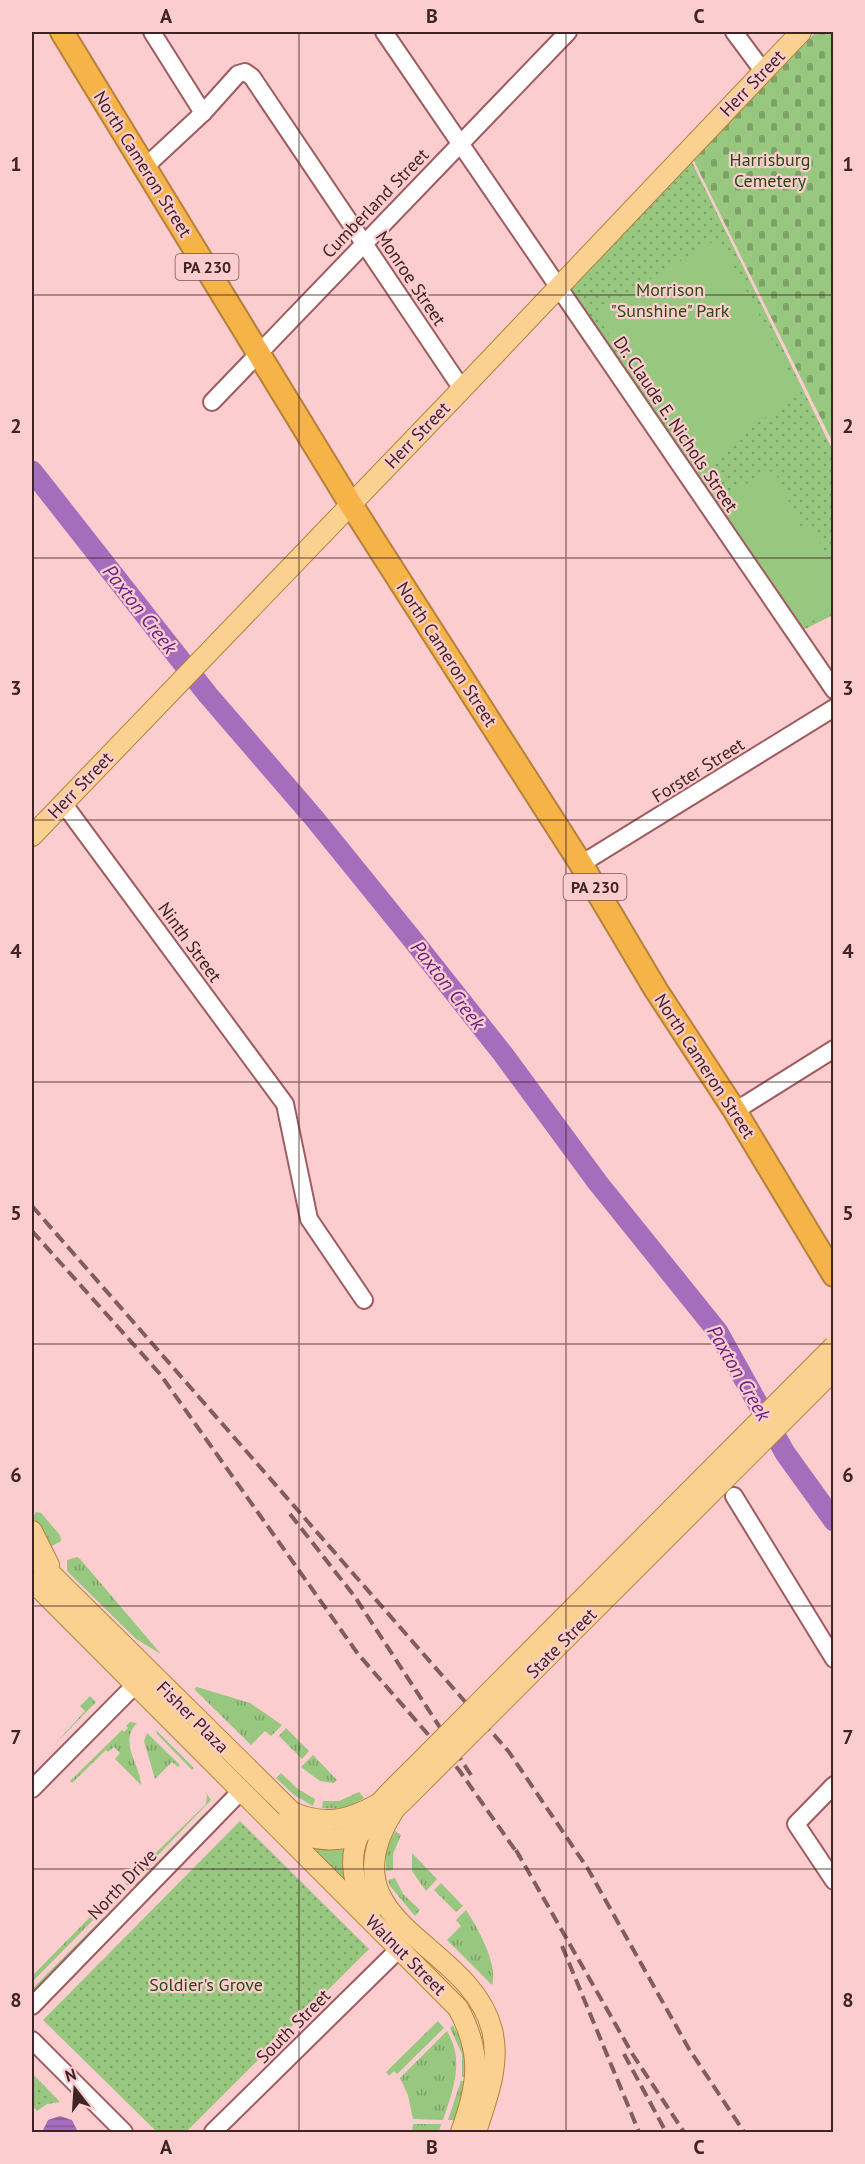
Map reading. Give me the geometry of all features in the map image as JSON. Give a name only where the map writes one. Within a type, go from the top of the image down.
[{"type":"highway","name":"North Cameron Street","points":[[62,32],[260,351],[350,503],[581,864],[656,990],[735,1111],[834,1275]]},
{"type":"main road","name":"Herr Street","points":[[32,836],[801,32]]},
{"type":"main road","name":"State Street","points":[[419,1774],[834,1347]]},
{"type":"main road","name":"State Street","points":[[261,1811],[286,1827],[327,1840],[357,1835],[371,1829],[385,1808],[419,1774],[834,1370]]},
{"type":"main road","points":[[32,1531],[48,1563],[70,1594]]},
{"type":"main road","name":"Fisher Plaza","points":[[32,1555],[292,1812],[321,1822],[335,1821],[385,1808]]},
{"type":"main road","name":"Fisher Plaza","points":[[32,1581],[261,1811]]},
{"type":"main road","points":[[32,1587],[51,1602]]},
{"type":"main road","name":"Walnut Street","points":[[385,1808],[382,1829],[373,1857],[376,1886],[393,1913],[478,1999],[492,2031],[494,2068],[476,2133]]},
{"type":"main road","name":"Walnut Street","points":[[261,1811],[458,2008],[474,2044],[476,2084],[461,2133]]},
{"type":"main road","points":[[357,1835],[354,1848],[357,1880],[368,1910],[380,1928]]},
{"type":"street","points":[[145,167],[203,113],[152,32]]},
{"type":"street","name":"Dr. Claude E. Nichols Street","points":[[384,32],[834,690]]},
{"type":"street","name":"Cumberland Street","points":[[212,402],[568,32]]},
{"type":"street","points":[[734,32],[763,71]]},
{"type":"street","name":"Monroe Street","points":[[203,113],[238,74],[245,72],[252,78],[462,388]]},
{"type":"street","name":"Forster Street","points":[[581,864],[834,708]]},
{"type":"street","name":"Ninth Street","points":[[63,803],[285,1104],[309,1219],[364,1300]]},
{"type":"street","points":[[735,1111],[834,1049]]},
{"type":"street","points":[[734,1496],[834,1659]]},
{"type":"street","points":[[32,1789],[135,1685]]},
{"type":"street","points":[[834,1785],[796,1824],[834,1881]]},
{"type":"street","name":"North Drive","points":[[32,2006],[241,1791]]},
{"type":"street","name":"South Street","points":[[213,2133],[400,1948]]},
{"type":"street","points":[[32,2040],[124,2133]]},
{"type":"green space","name":"Harrisburg Cemetery","points":[[816,32],[833,32],[833,443],[692,157]]},
{"type":"green space","name":"Morrison \"Sunshine\" Park","points":[[690,158],[833,451],[833,615],[797,633],[569,291]]},
{"type":"green space","points":[[719,238],[800,393],[743,433],[746,436],[709,464],[685,455],[595,312]]},
{"type":"green space","points":[[774,470],[802,529],[811,525],[825,553],[831,550],[833,555],[833,611],[796,629],[773,581],[767,583],[753,554],[750,555],[721,496]]},
{"type":"green space","points":[[36,1512],[41,1513],[60,1535],[61,1541],[50,1547],[33,1517]]},
{"type":"green space","points":[[77,1557],[161,1654],[136,1639],[67,1571],[67,1560]]},
{"type":"green space","points":[[197,1687],[250,1703],[282,1725],[271,1736],[265,1731],[251,1745],[194,1689]]},
{"type":"green space","points":[[90,1696],[96,1702],[51,1748],[85,1711],[80,1706]]},
{"type":"green space","points":[[130,1722],[137,1723],[129,1738],[141,1785],[115,1759],[120,1753],[114,1747],[108,1752],[106,1750],[72,1783],[70,1781],[122,1730],[124,1732]]},
{"type":"green space","points":[[286,1728],[309,1751],[302,1759],[279,1736]]},
{"type":"green space","points":[[156,1730],[194,1768],[192,1770],[157,1734]]},
{"type":"green space","points":[[147,1733],[180,1765],[178,1767],[172,1762],[155,1779],[144,1741]]},
{"type":"green space","points":[[313,1755],[337,1780],[334,1783],[320,1781],[301,1767]]},
{"type":"green space","points":[[281,1773],[298,1789],[315,1799],[313,1806],[294,1795],[276,1778]]},
{"type":"green space","points":[[204,1790],[211,1800],[128,1886],[125,1883],[206,1804],[207,1795]]},
{"type":"green space","points":[[359,1792],[364,1798],[354,1804],[333,1809],[322,1808],[323,1801],[339,1801]]},
{"type":"green space","points":[[207,1811],[210,1814],[137,1888],[135,1885]]},
{"type":"green space","name":"Soldier's Grove","points":[[240,1821],[369,1949],[186,2132],[157,2132],[43,2020]]},
{"type":"green space","points":[[395,1831],[401,1835],[393,1854],[393,1870],[386,1871],[386,1850]]},
{"type":"green space","points":[[319,1846],[341,1846],[346,1852],[347,1889],[313,1853]]},
{"type":"green space","points":[[412,1853],[437,1879],[426,1891],[412,1871]]},
{"type":"green space","points":[[395,1878],[403,1894],[420,1910],[415,1916],[390,1886],[388,1880]]},
{"type":"green space","points":[[441,1883],[463,1906],[456,1912],[434,1890]]},
{"type":"green space","points":[[101,1906],[104,1909],[32,1982],[32,1976]]},
{"type":"green space","points":[[466,1910],[490,1957],[492,1985],[447,1940],[461,1926],[456,1920]]},
{"type":"green space","points":[[104,1917],[106,1919],[32,1994],[32,1989]]},
{"type":"green space","points":[[438,2021],[444,2028],[397,2074],[394,2071],[389,2076],[386,2072]]},
{"type":"green space","points":[[453,2025],[464,2047],[467,2077],[462,2077],[462,2054],[450,2028]]},
{"type":"green space","points":[[447,2031],[455,2053],[456,2075],[443,2120],[413,2119],[408,2095],[400,2078]]},
{"type":"green space","points":[[32,2073],[60,2102],[47,2104],[37,2111],[32,2105]]},
{"type":"green space","points":[[461,2081],[467,2081],[455,2120],[448,2120]]},
{"type":"green space","points":[[413,2124],[441,2124],[439,2132],[412,2132]]},
{"type":"shaded area","points":[[60,2116],[72,2120],[78,2132],[42,2132],[48,2120]]},
{"type":"waterway","name":"Paxton Creek","points":[[32,471],[208,695],[314,818],[412,939],[503,1054],[598,1183],[718,1332],[785,1453],[834,1521]]},
{"type":"railway","points":[[32,1206],[509,1752],[588,1869],[689,2049],[744,2132]]},
{"type":"railway","points":[[32,1231],[160,1374],[358,1654],[459,1770],[520,1857]]},
{"type":"railway","points":[[290,1514],[355,1597],[471,1775]]},
{"type":"railway","points":[[516,1850],[633,2055],[684,2132]]},
{"type":"railway","points":[[562,1946],[639,2132]]},
{"type":"railway","points":[[624,2054],[666,2132]]}]
